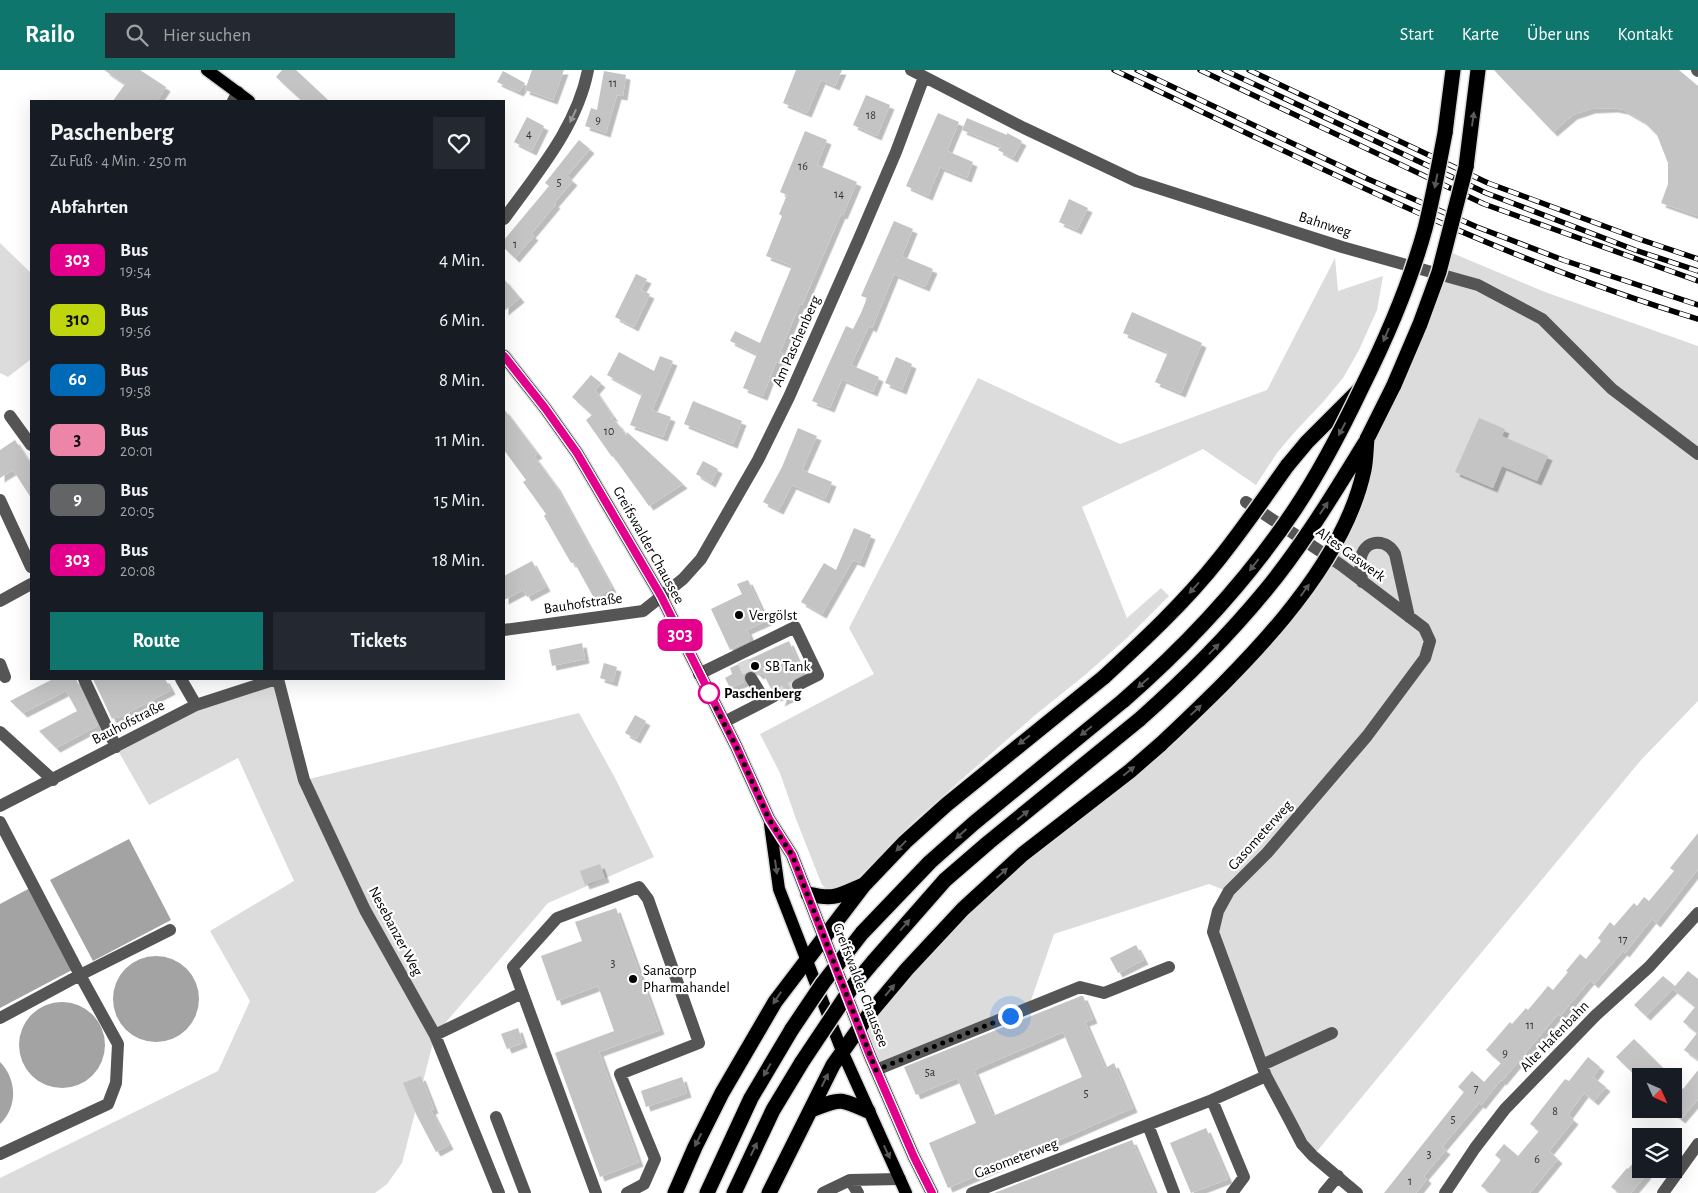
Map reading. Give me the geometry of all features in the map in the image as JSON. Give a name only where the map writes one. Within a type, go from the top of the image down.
[{"type":"highway","points":[[707,1193],[751,1098],[792,1029],[862,932],[930,862],[974,822],[1124,700],[1202,626],[1272,541],[1315,478],[1341,430],[1392,322],[1424,230],[1445,133],[1453,70]]},
{"type":"highway","points":[[734,1193],[773,1110],[847,994],[873,962],[945,880],[1140,719],[1218,645],[1286,564],[1326,505],[1367,439],[1405,359],[1439,272],[1466,167],[1478,70]]},
{"type":"highway","points":[[675,1193],[695,1148],[747,1049],[775,1002],[864,885],[905,842],[946,805],[1104,677],[1152,632],[1200,582],[1244,528],[1287,466],[1307,442],[1363,385]]},
{"type":"highway","points":[[769,1193],[828,1074],[842,1051],[907,969],[963,909],[1023,854],[1130,771],[1225,684],[1296,601],[1338,539],[1353,504],[1364,470],[1367,439]]},
{"type":"highway","points":[[808,894],[832,898],[864,885]]},
{"type":"highway","points":[[811,1110],[837,1100],[848,1102],[868,1111]]},
{"type":"main road","points":[[207,70],[235,97]]},
{"type":"main road","name":"Greifswalder Chaussee","points":[[505,357],[577,453],[661,596],[736,746],[769,819],[792,855],[876,1070],[932,1193]]},
{"type":"main road","name":"Greifswalder Chaussee","points":[[769,819],[779,889],[842,1051],[906,1193]]},
{"type":"street","points":[[505,218],[572,120],[585,86],[588,70]]},
{"type":"street","name":"Bahnweg","points":[[911,70],[1024,128],[1136,181],[1342,247],[1478,285],[1542,319],[1612,389],[1698,454]]},
{"type":"street","name":"Am Paschenberg","points":[[661,596],[683,580],[701,559],[758,460],[789,397],[858,241],[896,152],[924,76]]},
{"type":"street","points":[[10,416],[30,443]]},
{"type":"street","points":[[0,500],[30,565]]},
{"type":"street","name":"Altes Gaswerk","points":[[1246,502],[1341,565],[1424,628],[1430,640]]},
{"type":"street","points":[[1362,582],[1360,558],[1364,549],[1374,543],[1386,544],[1395,554],[1408,617]]},
{"type":"street","points":[[0,601],[30,585]]},
{"type":"street","name":"Bauhofstraße","points":[[505,630],[643,611],[661,596]]},
{"type":"street","points":[[699,674],[741,657],[795,627],[818,675],[798,685]]},
{"type":"street","name":"Gasometerweg","points":[[1358,1193],[1313,1156],[1302,1144],[1264,1070],[1213,932],[1218,911],[1229,892],[1267,854],[1367,736],[1425,658],[1430,640]]},
{"type":"street","points":[[0,664],[5,678]]},
{"type":"street","points":[[724,722],[769,699],[751,678]]},
{"type":"street","points":[[84,680],[116,747]]},
{"type":"street","points":[[182,680],[196,705]]},
{"type":"street","name":"Bauhofstraße","points":[[0,806],[196,705],[274,680]]},
{"type":"street","name":"Nesebanzer Weg","points":[[277,680],[304,780],[365,910],[435,1035],[499,1193]]},
{"type":"street","points":[[0,732],[53,780]]},
{"type":"street","points":[[0,822],[14,860],[118,1044],[116,1083],[108,1104],[0,1154]]},
{"type":"street","points":[[596,1193],[513,967],[557,918],[639,887],[648,899],[699,1043],[620,1074],[655,1158],[644,1184],[627,1193]]},
{"type":"street","name":"Alte Hafenbahn","points":[[1445,1193],[1475,1148],[1506,1109],[1595,1016],[1649,967],[1698,913]]},
{"type":"street","points":[[0,1018],[170,930]]},
{"type":"street","points":[[876,1070],[1080,987],[1104,993],[1169,967]]},
{"type":"street","points":[[435,1035],[522,993]]},
{"type":"street","points":[[1264,1070],[1332,1033]]},
{"type":"street","name":"Gasometerweg","points":[[972,1193],[1212,1100],[1264,1070]]},
{"type":"street","points":[[1212,1100],[1244,1177],[1232,1193]]},
{"type":"street","points":[[496,1117],[525,1193]]},
{"type":"street","points":[[1148,1125],[1174,1193]]},
{"type":"street","points":[[1663,1193],[1698,1144]]},
{"type":"street","points":[[1324,1193],[1338,1176]]},
{"type":"street","points":[[823,1193],[850,1180],[900,1179]]},
{"type":"street","points":[[850,1180],[858,1193]]},
{"type":"shaded area","points":[[0,243],[30,272],[30,360],[8,377],[0,373]]},
{"type":"shaded area","points":[[1445,250],[1545,292],[1698,346],[1698,701],[1641,760],[1313,1156],[1290,1121],[1213,932],[1229,892],[1209,884],[1054,934],[1028,1009],[876,1070],[859,1028],[963,909],[1161,744],[1331,557],[1367,439]]},
{"type":"shaded area","points":[[1335,258],[1338,291],[1383,276],[1377,310],[1359,350],[1343,378],[1277,453],[1256,485],[1203,449],[1082,507],[1127,618],[1161,588],[1169,596],[1128,637],[1085,675],[1034,716],[912,823],[860,876],[850,884],[834,889],[827,889],[822,885],[780,773],[760,734],[874,674],[849,628],[978,378],[1120,444],[1267,390]]},
{"type":"shaded area","points":[[276,680],[305,780],[579,713],[614,776],[654,857],[548,903],[435,1035],[402,1163],[387,1184],[375,1193],[0,1193],[0,1178],[218,1071],[250,1001],[210,931],[294,881],[238,758],[149,805],[116,747],[196,705]]},
{"type":"shaded area","points":[[129,839],[171,920],[93,961],[50,880]]},
{"type":"shaded area","points":[[30,888],[72,970],[0,1008],[0,904]]},
{"type":"shaded area","points":[[156,956],[172,959],[180,963],[192,975],[196,983],[199,999],[196,1015],[192,1023],[180,1035],[172,1039],[156,1042],[140,1039],[132,1035],[120,1023],[116,1015],[113,999],[116,983],[120,975],[132,963],[140,959]]},
{"type":"shaded area","points":[[62,1002],[78,1005],[86,1009],[98,1021],[102,1029],[105,1045],[102,1061],[98,1069],[86,1081],[78,1085],[62,1088],[46,1085],[38,1081],[26,1069],[22,1061],[19,1045],[22,1029],[26,1021],[38,1009],[46,1005]]},
{"type":"shaded area","points":[[0,1062],[10,1076],[13,1093],[10,1110],[0,1124]]},
{"type":"building","points":[[104,70],[140,70],[166,87],[158,100],[114,100],[125,84]]},
{"type":"building","points":[[282,70],[296,70],[328,100],[301,100],[276,77]]},
{"type":"building","points":[[532,70],[564,70],[553,100],[525,90]]},
{"type":"building","points":[[796,70],[842,70],[835,86],[821,80],[807,113],[783,103]]},
{"type":"building","points":[[1494,70],[1679,70],[1698,86],[1698,216],[1661,203],[1668,184],[1668,163],[1657,135],[1643,121],[1624,110],[1613,108],[1591,109],[1573,115],[1553,132]]},
{"type":"building","points":[[503,71],[525,83],[519,92],[497,82]]},
{"type":"building","points":[[604,71],[626,75],[623,96],[617,95],[606,133],[585,126],[591,108],[597,110]]},
{"type":"building","points":[[866,95],[890,105],[877,136],[853,125]]},
{"type":"building","points":[[938,113],[959,122],[947,151],[973,162],[967,178],[940,167],[928,196],[906,186]]},
{"type":"building","points":[[527,117],[544,126],[532,151],[514,142]]},
{"type":"building","points":[[967,118],[1007,135],[1007,133],[1022,141],[1013,158],[998,150],[1001,146],[962,130]]},
{"type":"building","points":[[805,131],[827,140],[817,165],[857,182],[843,215],[841,214],[802,305],[800,304],[780,352],[784,354],[780,364],[776,362],[763,396],[743,388],[757,354],[730,341],[735,331],[760,343],[792,266],[766,256],[782,216],[779,214],[787,195],[780,192]]},
{"type":"building","points":[[579,140],[590,149],[567,176],[573,181],[531,234],[534,236],[515,258],[505,249],[505,239],[549,186],[545,183]]},
{"type":"building","points":[[1069,199],[1088,208],[1077,230],[1059,222]]},
{"type":"building","points":[[894,221],[913,229],[902,256],[933,269],[925,287],[894,274],[872,328],[869,326],[851,365],[879,377],[873,392],[842,379],[830,408],[812,401],[846,326],[853,329],[861,313],[867,298],[861,296]]},
{"type":"building","points":[[636,274],[647,279],[641,290],[650,294],[634,327],[615,317]]},
{"type":"building","points":[[505,280],[520,298],[505,310]]},
{"type":"building","points":[[1132,312],[1202,343],[1181,393],[1155,382],[1168,352],[1123,333]]},
{"type":"building","points":[[619,352],[654,371],[660,356],[673,361],[652,410],[671,417],[663,437],[630,425],[642,394],[607,375]]},
{"type":"building","points":[[896,357],[912,364],[902,390],[885,383]]},
{"type":"building","points":[[591,375],[601,383],[595,390],[614,418],[610,417],[618,424],[626,436],[627,432],[683,484],[649,506],[586,420],[592,415],[572,397]]},
{"type":"building","points":[[693,401],[742,421],[733,444],[684,424]]},
{"type":"building","points":[[505,410],[538,454],[534,456],[556,486],[612,588],[594,598],[574,562],[571,563],[544,516],[546,514],[523,482],[526,480],[505,451]]},
{"type":"building","points":[[1479,418],[1505,429],[1502,436],[1548,456],[1537,481],[1502,466],[1493,488],[1455,472]]},
{"type":"building","points":[[798,428],[817,436],[802,470],[832,482],[825,499],[792,485],[779,510],[763,502],[782,467]]},
{"type":"building","points":[[15,440],[30,463],[30,496],[13,470],[0,478],[0,450]]},
{"type":"building","points":[[703,461],[718,469],[711,483],[696,474]]},
{"type":"building","points":[[854,528],[871,535],[860,563],[853,560],[822,614],[801,602],[824,563],[836,570]]},
{"type":"building","points":[[532,561],[546,587],[527,597],[523,590],[505,599],[505,575]]},
{"type":"building","name":"Vergölst","points":[[748,580],[767,621],[747,630],[750,637],[748,641],[730,650],[711,609],[742,594],[737,584]]},
{"type":"building","points":[[789,641],[803,673],[794,678],[790,684],[793,691],[799,693],[780,702],[781,692],[778,689],[771,689],[763,673],[759,675],[751,670],[744,674],[744,682],[730,688],[725,678],[732,674],[730,668]]},
{"type":"building","points":[[582,643],[585,659],[552,666],[549,650]]},
{"type":"building","points":[[604,663],[617,667],[613,682],[600,678]]},
{"type":"building","points":[[51,680],[76,680],[97,726],[56,748],[39,731],[77,711],[66,691],[23,713],[10,701]]},
{"type":"building","points":[[93,680],[166,680],[171,690],[118,718],[117,716],[112,719]]},
{"type":"building","points":[[635,715],[646,721],[636,739],[625,733]]},
{"type":"building","points":[[1698,833],[1698,869],[1656,923],[1652,919],[1625,953],[1623,951],[1594,984],[1590,980],[1560,1016],[1558,1014],[1502,1081],[1481,1105],[1479,1103],[1442,1147],[1446,1150],[1424,1176],[1427,1179],[1416,1193],[1384,1193],[1464,1092],[1458,1087],[1472,1071],[1484,1082],[1501,1063],[1486,1050],[1510,1022],[1512,1024],[1526,1008],[1528,1010],[1548,986],[1553,990],[1580,954],[1586,959],[1601,941],[1598,938],[1610,922],[1614,926],[1634,903],[1637,906],[1644,897],[1649,901],[1674,871],[1670,868]]},
{"type":"building","points":[[600,864],[605,878],[585,885],[580,871]]},
{"type":"building","points":[[616,908],[660,1030],[599,1052],[639,1162],[600,1177],[555,1053],[614,1031],[598,986],[557,1001],[541,956],[582,941],[575,922]]},
{"type":"building","points":[[1136,945],[1144,960],[1118,973],[1110,958]]},
{"type":"building","points":[[1688,971],[1698,979],[1698,1060],[1684,1050],[1697,1033],[1683,1022],[1695,1007],[1673,989],[1646,1016],[1634,1005],[1663,976],[1675,986]]},
{"type":"building","points":[[1083,996],[1093,1019],[1085,1022],[1105,1068],[1114,1063],[1133,1108],[948,1188],[929,1143],[976,1123],[957,1078],[916,1095],[904,1067]],"holes":[[[1063,1032],[1082,1077],[993,1116],[974,1070]]]},
{"type":"building","points":[[518,1028],[523,1043],[507,1049],[501,1034]]},
{"type":"building","points":[[1634,1039],[1662,1067],[1632,1068],[1632,1072],[1616,1057]]},
{"type":"building","points":[[1588,1057],[1600,1067],[1593,1077],[1606,1087],[1594,1101],[1584,1093],[1568,1115],[1574,1120],[1549,1151],[1558,1159],[1530,1193],[1490,1193],[1481,1186],[1501,1160],[1495,1155],[1504,1144],[1518,1156],[1539,1131],[1530,1124],[1565,1079],[1569,1081]]},
{"type":"building","points":[[1698,1070],[1698,1099],[1682,1118],[1682,1088]]},
{"type":"building","points":[[421,1076],[434,1109],[431,1110],[449,1145],[436,1152],[417,1116],[403,1083]]},
{"type":"building","points":[[682,1077],[687,1093],[646,1107],[641,1091]]},
{"type":"building","points":[[1206,1128],[1228,1179],[1191,1193],[1170,1143]]},
{"type":"building","points":[[1132,1140],[1155,1193],[994,1193]]},
{"type":"building","points":[[1632,1164],[1632,1178],[1644,1178],[1631,1193],[1619,1193],[1611,1187]]},
{"type":"tunnel","points":[[743,661],[751,678]]},
{"type":"tunnel","points":[[774,696],[798,685]]},
{"type":"railway","points":[[1114,70],[1329,172],[1474,237],[1548,267],[1698,319]]},
{"type":"railway","points":[[1137,70],[1368,179],[1477,227],[1563,260],[1698,305]]},
{"type":"railway","points":[[1200,70],[1484,204],[1698,281]]},
{"type":"railway","points":[[1224,70],[1486,193],[1635,250],[1698,271]]},
{"type":"railway","points":[[1249,70],[1488,183],[1698,259]]},
{"type":"bus line","name":"303","points":[[505,357],[577,453],[661,596],[736,746],[769,819],[792,855],[870,1056],[914,1157],[932,1193]]},
{"type":"place","name":"Vergölst","points":[[739,615]]},
{"type":"place","name":"SB Tank","points":[[755,666]]},
{"type":"place","name":"Paschenberg","points":[[709,693]]},
{"type":"place","name":"Sanacorp Pharmahandel","points":[[633,979]]},
{"type":"route","points":[[709,693],[706,689],[736,746],[769,819],[792,855],[876,1070],[1010,1016]]}]
